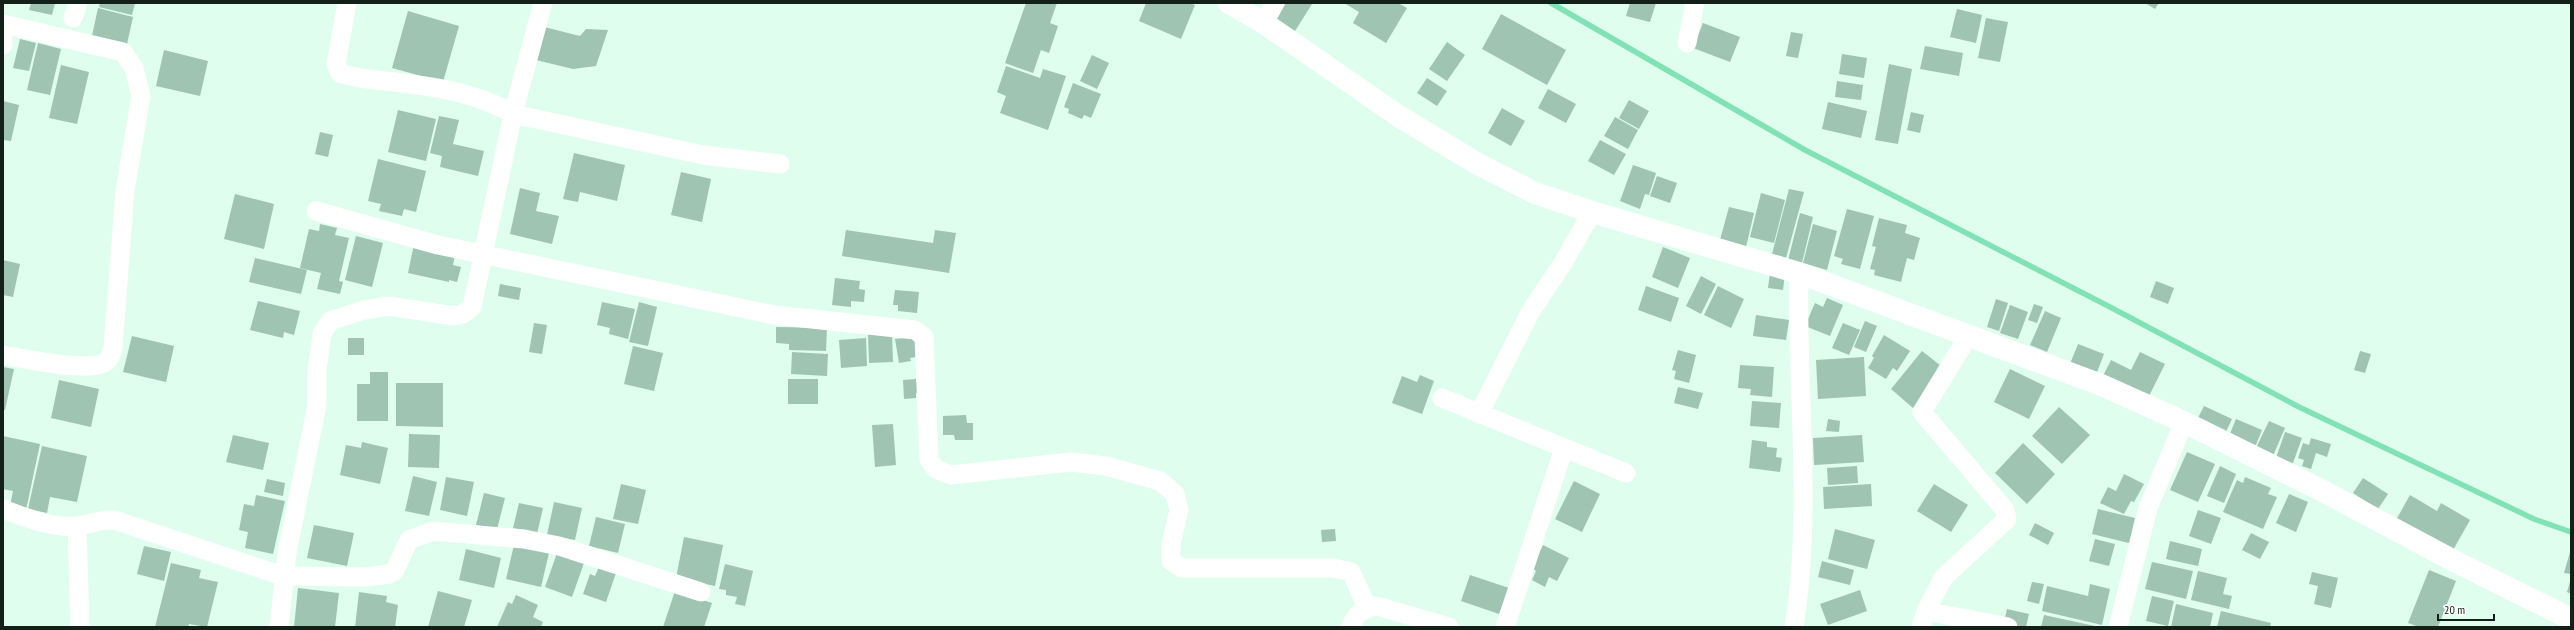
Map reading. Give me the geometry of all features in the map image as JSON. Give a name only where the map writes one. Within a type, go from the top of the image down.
[{"type":"street","points":[[347,3],[336,64],[340,73],[351,77],[412,84],[493,102],[513,114],[703,155],[780,164]]},
{"type":"street","points":[[279,627],[283,576],[317,406],[317,370],[322,334],[327,325],[336,318],[389,306],[454,316],[463,314],[472,307],[513,114],[543,3]]},
{"type":"street","points":[[1228,3],[1264,24],[1397,115],[1476,163],[1535,193],[1592,212],[1799,273],[2099,384],[2184,422],[2323,490],[2454,561],[2571,619]]},
{"type":"street","points":[[1264,24],[1274,3]]},
{"type":"street","points":[[1687,43],[1695,3]]},
{"type":"street","points":[[3,24],[123,52],[134,68],[141,96],[125,191],[113,348],[110,358],[103,364],[75,366],[3,355]]},
{"type":"street","points":[[3,33],[3,45]]},
{"type":"street","points":[[316,211],[438,245],[483,253],[774,315],[915,330],[924,337],[929,460],[936,469],[951,475],[1072,462],[1106,466],[1160,480],[1175,494],[1179,510],[1171,544],[1171,561],[1182,568],[1333,568],[1351,572],[1367,607]]},
{"type":"street","points":[[1479,414],[1531,311],[1563,263],[1592,212]]},
{"type":"street","points":[[1794,627],[1802,561],[1804,509],[1799,273]]},
{"type":"street","points":[[1969,335],[1922,412],[2005,510],[2007,519],[1942,578],[1924,619],[2008,627]]},
{"type":"street","points":[[1442,398],[1626,473]]},
{"type":"street","points":[[2118,627],[2148,508],[2184,422]]},
{"type":"street","points":[[1505,627],[1564,448]]},
{"type":"street","points":[[3,509],[52,524],[77,526],[104,519],[114,520],[283,576],[365,577],[389,574],[395,570],[409,540],[433,531],[524,539],[559,546],[701,592]]},
{"type":"street","points":[[77,526],[80,627]]},
{"type":"street","points":[[1351,627],[1354,618],[1367,607],[1377,606],[1449,627]]},
{"type":"building","points":[[31,3],[55,3],[52,15],[29,10]]},
{"type":"building","points":[[100,3],[135,3],[132,15],[99,7]]},
{"type":"building","points":[[1026,3],[1057,3],[1050,23],[1058,26],[1049,53],[1041,50],[1033,73],[1005,63]]},
{"type":"building","points":[[1146,3],[1189,3],[1195,5],[1181,39],[1139,21]]},
{"type":"building","points":[[1286,3],[1312,4],[1295,31],[1276,19]]},
{"type":"building","points":[[1344,3],[1398,3],[1407,8],[1386,43],[1353,23],[1359,12]]},
{"type":"building","points":[[1630,3],[1656,3],[1650,22],[1626,16]]},
{"type":"building","points":[[2145,3],[2159,3],[2155,9]]},
{"type":"building","points":[[98,8],[133,17],[127,44],[92,36]]},
{"type":"building","points":[[1957,9],[1982,15],[1976,43],[1950,37]]},
{"type":"building","points":[[408,11],[459,26],[443,82],[392,68]]},
{"type":"building","points":[[1501,14],[1566,50],[1547,85],[1482,49]]},
{"type":"building","points":[[1986,18],[2008,22],[2000,62],[1978,58]]},
{"type":"building","points":[[1703,23],[1740,37],[1730,62],[1693,48]]},
{"type":"building","points":[[544,27],[580,36],[586,29],[608,30],[596,66],[573,69],[536,60]]},
{"type":"building","points":[[1791,32],[1803,34],[1798,58],[1786,56]]},
{"type":"building","points":[[20,39],[36,43],[29,71],[13,68]]},
{"type":"building","points":[[1447,42],[1465,55],[1447,81],[1429,69]]},
{"type":"building","points":[[38,43],[61,49],[50,95],[27,90]]},
{"type":"building","points":[[1925,46],[1963,53],[1959,76],[1920,69]]},
{"type":"building","points":[[164,50],[208,61],[200,96],[156,86]]},
{"type":"building","points":[[1842,54],[1867,58],[1864,78],[1839,74]]},
{"type":"building","points":[[1092,55],[1109,63],[1097,89],[1080,81]]},
{"type":"building","points":[[1889,64],[1912,69],[1898,144],[1875,140]]},
{"type":"building","points":[[61,65],[89,72],[77,124],[49,118]]},
{"type":"building","points":[[1006,66],[1040,78],[1043,69],[1066,76],[1048,130],[1000,113],[1006,96],[997,92]]},
{"type":"building","points":[[1427,78],[1447,91],[1437,106],[1417,93]]},
{"type":"building","points":[[1837,81],[1863,85],[1861,100],[1835,97]]},
{"type":"building","points":[[1073,83],[1101,94],[1091,118],[1084,115],[1082,119],[1068,113],[1069,109],[1064,107]]},
{"type":"building","points":[[1548,89],[1576,104],[1566,123],[1538,108]]},
{"type":"building","points":[[1629,100],[1649,111],[1639,129],[1619,118]]},
{"type":"building","points":[[3,101],[19,105],[11,141],[3,140]]},
{"type":"building","points":[[1828,102],[1867,111],[1861,138],[1822,129]]},
{"type":"building","points":[[1502,108],[1525,121],[1511,146],[1488,133]]},
{"type":"building","points":[[398,110],[436,119],[426,161],[388,152]]},
{"type":"building","points":[[1911,112],[1924,115],[1920,133],[1907,130]]},
{"type":"building","points":[[439,116],[459,120],[453,144],[484,151],[478,176],[440,167],[442,156],[430,153]]},
{"type":"building","points":[[1615,117],[1638,130],[1628,149],[1604,136]]},
{"type":"building","points":[[320,132],[333,135],[328,157],[315,154]]},
{"type":"building","points":[[1600,140],[1626,154],[1614,175],[1588,161]]},
{"type":"building","points":[[574,153],[625,165],[617,201],[580,192],[578,202],[563,199]]},
{"type":"building","points":[[378,159],[426,171],[416,212],[404,209],[402,216],[379,211],[381,204],[368,201]]},
{"type":"building","points":[[1633,165],[1656,173],[1649,195],[1645,194],[1640,209],[1620,201]]},
{"type":"building","points":[[681,172],[711,179],[702,222],[671,215]]},
{"type":"building","points":[[1657,176],[1677,183],[1670,203],[1650,196]]},
{"type":"building","points":[[520,188],[540,193],[536,211],[559,216],[552,244],[510,234]]},
{"type":"building","points":[[1789,189],[1804,192],[1786,258],[1772,254]]},
{"type":"building","points":[[1761,193],[1785,200],[1774,243],[1750,237]]},
{"type":"building","points":[[235,194],[274,204],[264,249],[224,239]]},
{"type":"building","points":[[1729,207],[1754,213],[1746,247],[1720,240]]},
{"type":"building","points":[[1847,209],[1874,216],[1860,269],[1841,264],[1843,259],[1834,256]]},
{"type":"building","points":[[1800,213],[1813,217],[1802,263],[1788,260]]},
{"type":"building","points":[[1879,218],[1907,225],[1905,233],[1920,238],[1914,260],[1907,258],[1901,282],[1874,275],[1875,270],[1870,269],[1876,247],[1872,246]]},
{"type":"building","points":[[320,224],[337,228],[335,235],[349,238],[339,281],[343,282],[340,294],[317,289],[321,273],[300,268],[309,229],[319,231]]},
{"type":"building","points":[[1813,224],[1837,231],[1827,270],[1803,263]]},
{"type":"building","points":[[846,230],[933,243],[935,230],[956,233],[949,273],[842,256]]},
{"type":"building","points":[[356,236],[383,243],[372,287],[345,280]]},
{"type":"building","points":[[414,244],[455,254],[453,265],[461,267],[457,282],[449,280],[449,282],[408,273]]},
{"type":"building","points":[[1663,247],[1690,258],[1678,288],[1652,277]]},
{"type":"building","points":[[255,258],[307,270],[301,294],[249,282]]},
{"type":"building","points":[[3,260],[20,264],[13,297],[3,295]]},
{"type":"building","points":[[1770,273],[1785,274],[1783,290],[1768,288]]},
{"type":"building","points":[[1701,276],[1716,284],[1701,314],[1686,306]]},
{"type":"building","points":[[835,278],[860,281],[859,289],[865,290],[864,302],[851,301],[851,307],[832,305]]},
{"type":"building","points":[[2156,281],[2174,288],[2168,304],[2150,297]]},
{"type":"building","points":[[500,284],[521,288],[519,300],[498,296]]},
{"type":"building","points":[[1646,286],[1679,298],[1671,322],[1638,310]]},
{"type":"building","points":[[1718,286],[1744,299],[1731,328],[1704,315]]},
{"type":"building","points":[[895,290],[919,292],[917,313],[898,311],[898,305],[893,305]]},
{"type":"building","points":[[1827,298],[1843,305],[1830,336],[1805,326],[1815,303],[1823,307]]},
{"type":"building","points":[[1996,299],[2008,303],[1999,331],[1987,327]]},
{"type":"building","points":[[258,301],[300,311],[294,335],[284,332],[283,338],[250,330]]},
{"type":"building","points":[[602,302],[635,309],[628,339],[609,334],[610,328],[597,325]]},
{"type":"building","points":[[639,302],[657,307],[648,346],[629,342]]},
{"type":"building","points":[[2034,304],[2043,307],[2037,323],[2028,320]]},
{"type":"building","points":[[2010,305],[2028,312],[2018,339],[2000,333]]},
{"type":"building","points":[[2045,311],[2061,318],[2047,352],[2030,345]]},
{"type":"building","points":[[1756,315],[1789,320],[1786,340],[1753,336]]},
{"type":"building","points":[[1865,321],[1877,326],[1866,352],[1854,347]]},
{"type":"building","points":[[534,323],[547,325],[542,354],[529,352]]},
{"type":"building","points":[[1843,323],[1860,330],[1849,355],[1832,348]]},
{"type":"building","points":[[776,327],[827,328],[826,351],[789,350],[789,344],[776,343]]},
{"type":"building","points":[[892,333],[893,362],[869,363],[868,334]]},
{"type":"building","points":[[1884,335],[1910,351],[1897,371],[1893,368],[1886,379],[1868,368],[1874,358],[1872,356]]},
{"type":"building","points":[[132,336],[174,346],[166,382],[123,372]]},
{"type":"building","points":[[921,336],[923,356],[910,358],[911,361],[899,363],[895,339]]},
{"type":"building","points":[[348,338],[364,338],[364,355],[348,355]]},
{"type":"building","points":[[866,338],[867,366],[841,368],[839,340]]},
{"type":"building","points":[[2078,344],[2104,354],[2096,375],[2070,364]]},
{"type":"building","points":[[633,346],[663,353],[654,391],[624,384]]},
{"type":"building","points":[[1678,350],[1696,355],[1689,383],[1674,379],[1676,371],[1672,370]]},
{"type":"building","points":[[1922,351],[1945,369],[1913,408],[1891,389]]},
{"type":"building","points":[[2360,351],[2371,354],[2365,373],[2354,370]]},
{"type":"building","points":[[792,352],[828,354],[827,376],[791,374]]},
{"type":"building","points":[[2140,352],[2165,364],[2149,396],[2101,380],[2111,360],[2131,370]]},
{"type":"building","points":[[1864,357],[1866,396],[1818,399],[1816,360]]},
{"type":"building","points":[[1740,365],[1774,367],[1772,397],[1750,395],[1751,389],[1738,388]]},
{"type":"building","points":[[3,367],[14,369],[5,410],[3,410]]},
{"type":"building","points":[[2010,369],[2045,386],[2029,419],[1994,402]]},
{"type":"building","points":[[370,372],[388,372],[388,421],[357,421],[357,384],[370,384]]},
{"type":"building","points":[[1420,375],[1434,381],[1422,414],[1392,403],[1402,376],[1417,382]]},
{"type":"building","points":[[788,379],[818,379],[818,404],[788,404]]},
{"type":"building","points":[[916,379],[916,382],[922,382],[922,393],[916,393],[916,398],[904,399],[903,380]]},
{"type":"building","points":[[59,380],[99,389],[91,427],[51,418]]},
{"type":"building","points":[[396,383],[443,383],[443,427],[396,426]]},
{"type":"building","points":[[1678,387],[1703,393],[1698,409],[1674,403]]},
{"type":"building","points":[[1752,401],[1781,403],[1779,428],[1750,426]]},
{"type":"building","points":[[2204,406],[2232,419],[2224,436],[2196,422]]},
{"type":"building","points":[[2059,407],[2090,435],[2062,464],[2032,436]]},
{"type":"building","points":[[966,415],[967,423],[973,423],[973,440],[955,440],[954,435],[943,435],[943,416]]},
{"type":"building","points":[[1828,419],[1840,421],[1839,432],[1826,431]]},
{"type":"building","points":[[2236,419],[2262,430],[2255,447],[2229,436]]},
{"type":"building","points":[[2269,421],[2285,428],[2272,458],[2255,450]]},
{"type":"building","points":[[893,424],[896,465],[875,467],[872,425]]},
{"type":"building","points":[[2285,432],[2302,438],[2293,463],[2276,458]]},
{"type":"building","points":[[409,434],[440,435],[439,468],[408,467]]},
{"type":"building","points":[[233,435],[269,443],[263,470],[226,462]]},
{"type":"building","points":[[1862,435],[1864,462],[1814,465],[1813,438]]},
{"type":"building","points":[[3,436],[40,444],[26,510],[10,506],[13,491],[3,489]]},
{"type":"building","points":[[2311,438],[2331,444],[2327,457],[2316,453],[2311,469],[2302,466],[2304,460],[2298,458],[2303,443],[2309,445]]},
{"type":"building","points":[[1752,440],[1767,442],[1767,447],[1777,448],[1776,457],[1782,458],[1780,472],[1749,468]]},
{"type":"building","points":[[362,442],[388,448],[380,484],[340,475],[346,445],[361,448]]},
{"type":"building","points":[[2023,443],[2055,474],[2027,504],[1995,473]]},
{"type":"building","points":[[42,446],[87,456],[77,502],[50,497],[47,513],[28,509]]},
{"type":"building","points":[[2187,452],[2215,464],[2198,502],[2170,490]]},
{"type":"building","points":[[1857,466],[1858,483],[1828,485],[1827,468]]},
{"type":"building","points":[[2220,466],[2236,474],[2224,503],[2207,496]]},
{"type":"building","points":[[2124,474],[2144,484],[2134,502],[2131,501],[2124,514],[2100,503],[2108,487],[2116,491]]},
{"type":"building","points":[[413,476],[437,482],[429,516],[405,511]]},
{"type":"building","points":[[446,477],[474,482],[467,516],[440,510]]},
{"type":"building","points":[[2245,477],[2271,488],[2268,494],[2277,497],[2263,529],[2223,512],[2237,480],[2243,483]]},
{"type":"building","points":[[2363,478],[2388,494],[2378,509],[2353,493]]},
{"type":"building","points":[[267,479],[285,483],[283,496],[264,492]]},
{"type":"building","points":[[1574,481],[1600,494],[1582,532],[1555,519]]},
{"type":"building","points":[[621,484],[646,490],[638,524],[613,519]]},
{"type":"building","points":[[1871,484],[1872,506],[1824,509],[1823,487]]},
{"type":"building","points":[[1934,484],[1968,505],[1951,532],[1917,511]]},
{"type":"building","points":[[484,493],[505,498],[497,529],[476,525]]},
{"type":"building","points":[[2289,494],[2308,502],[2296,532],[2276,523]]},
{"type":"building","points":[[256,495],[285,501],[273,554],[245,548],[248,532],[239,530],[244,504],[254,506]]},
{"type":"building","points":[[2410,495],[2437,511],[2441,503],[2470,520],[2452,552],[2396,520]]},
{"type":"building","points":[[554,502],[582,508],[575,540],[547,535]]},
{"type":"building","points":[[519,503],[543,508],[537,534],[513,528]]},
{"type":"building","points":[[2098,509],[2135,518],[2129,543],[2092,534]]},
{"type":"building","points":[[2198,510],[2221,518],[2211,544],[2189,536]]},
{"type":"building","points":[[596,517],[625,524],[618,553],[589,546]]},
{"type":"building","points":[[2035,523],[2054,533],[2048,545],[2029,535]]},
{"type":"building","points":[[314,525],[354,533],[347,566],[307,558]]},
{"type":"building","points":[[1335,529],[1336,541],[1322,542],[1321,530]]},
{"type":"building","points":[[1835,529],[1875,540],[1867,569],[1828,559]]},
{"type":"building","points":[[2251,533],[2269,542],[2260,559],[2242,550]]},
{"type":"building","points":[[684,537],[723,545],[715,586],[676,578]]},
{"type":"building","points":[[2095,539],[2115,544],[2109,566],[2089,561]]},
{"type":"building","points":[[2170,541],[2202,549],[2198,566],[2166,559]]},
{"type":"building","points":[[514,545],[549,553],[541,587],[506,579]]},
{"type":"building","points":[[1543,545],[1569,558],[1557,581],[1549,577],[1545,587],[1532,580],[1536,571],[1532,568]]},
{"type":"building","points":[[144,546],[171,552],[164,581],[137,574]]},
{"type":"building","points":[[466,549],[501,558],[494,588],[459,580]]},
{"type":"building","points":[[2571,552],[2571,574],[2564,573]]},
{"type":"building","points":[[557,553],[584,563],[572,597],[545,587]]},
{"type":"building","points":[[1822,561],[1854,570],[1850,585],[1818,577]]},
{"type":"building","points":[[2152,562],[2193,571],[2186,599],[2145,589]]},
{"type":"building","points":[[171,563],[201,570],[199,578],[218,582],[207,627],[189,624],[188,627],[155,627]]},
{"type":"building","points":[[725,564],[753,571],[745,606],[735,604],[737,597],[726,595],[726,590],[719,589]]},
{"type":"building","points":[[599,567],[616,573],[606,602],[583,594],[590,574],[595,576]]},
{"type":"building","points":[[2429,570],[2456,581],[2438,627],[2419,627],[2408,623]]},
{"type":"building","points":[[2198,571],[2227,578],[2223,594],[2232,596],[2229,609],[2191,600]]},
{"type":"building","points":[[2312,572],[2338,578],[2331,608],[2314,604],[2318,586],[2309,584]]},
{"type":"building","points":[[1470,575],[1509,588],[1499,614],[1461,601]]},
{"type":"building","points":[[2571,578],[2571,594],[2567,592]]},
{"type":"building","points":[[2032,582],[2044,584],[2039,604],[2027,601]]},
{"type":"building","points":[[2090,584],[2110,589],[2102,625],[2042,611],[2047,586],[2088,596]]},
{"type":"building","points":[[298,588],[339,593],[335,627],[294,627]]},
{"type":"building","points":[[1860,590],[1867,611],[1828,625],[1820,604]]},
{"type":"building","points":[[438,591],[472,600],[464,627],[428,627]]},
{"type":"building","points":[[675,591],[712,603],[704,627],[663,627]]},
{"type":"building","points":[[359,592],[387,596],[386,602],[398,605],[395,627],[355,627]]},
{"type":"building","points":[[516,595],[538,605],[533,617],[543,622],[541,627],[497,627],[508,602],[512,604]]},
{"type":"building","points":[[2152,596],[2174,601],[2168,626],[2146,621]]},
{"type":"building","points":[[2176,604],[2213,613],[2210,627],[2171,627]]},
{"type":"building","points":[[2007,609],[2029,614],[2026,627],[2003,627]]},
{"type":"building","points":[[2221,611],[2271,623],[2270,627],[2217,627]]},
{"type":"building","points":[[2044,615],[2095,626],[2095,627],[2041,627]]},
{"type":"waterway","points":[[1551,3],[1805,150],[2110,307],[2299,407],[2534,519],[2571,532]]}]
